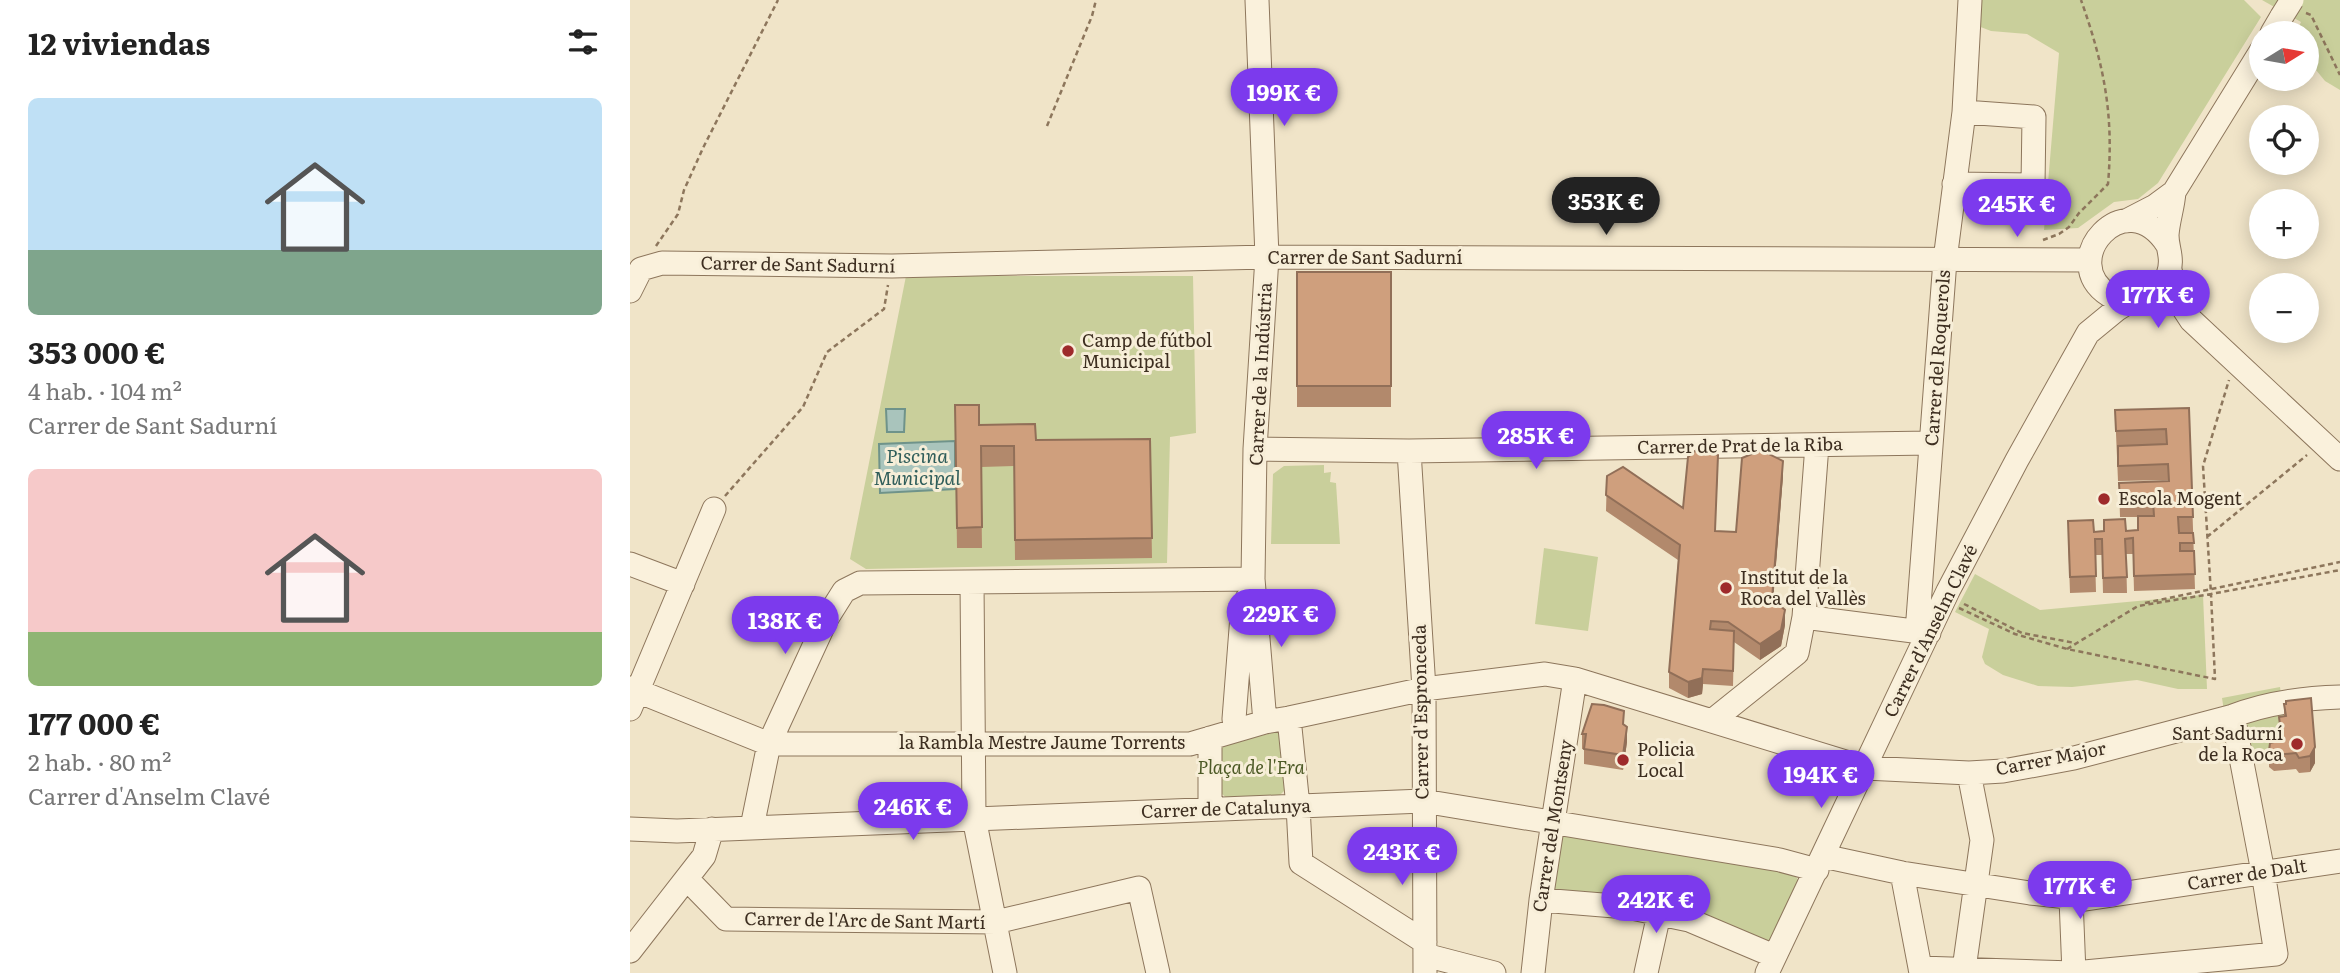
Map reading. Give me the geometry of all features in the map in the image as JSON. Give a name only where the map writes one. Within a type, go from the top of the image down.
[{"type":"street","name":"Carrer de la Indústria","points":[[1257,0],[1267,257],[1255,449],[1253,579],[1265,722]]},
{"type":"street","name":"Carrer del Roquerols","points":[[1923,633],[1931,443],[1945,260],[1964,112],[1970,0]]},
{"type":"street","points":[[2126,221],[2155,206],[2174,192],[2249,70]]},
{"type":"street","points":[[1954,184],[2033,185],[2034,117],[1964,112]]},
{"type":"street","points":[[2167,244],[2174,192]]},
{"type":"street","points":[[2126,221],[2151,225],[2167,244],[2171,257],[2165,282],[2158,291],[2116,310],[2088,333],[2094,308],[2093,245],[2098,236],[2115,223],[2126,221]]},
{"type":"street","name":"Carrer de Sant Sadurní","points":[[640,269],[662,263],[892,266],[1267,257],[2041,260],[2093,270]]},
{"type":"street","points":[[630,291],[640,269]]},
{"type":"street","points":[[2093,270],[2108,295],[2124,301],[2137,300],[2190,320]]},
{"type":"street","points":[[2170,270],[2178,299],[2190,320],[2340,459]]},
{"type":"street","name":"Carrer d'Anselm Clavé","points":[[1770,965],[1865,768],[1923,633],[2088,333]]},
{"type":"street","name":"Carrer de Prat de la Riba","points":[[1255,449],[1409,451],[1931,443]]},
{"type":"street","points":[[1712,721],[1797,653],[1804,617],[1817,445]]},
{"type":"street","name":"Carrer d'Espronceda","points":[[1409,451],[1424,689],[1425,957]]},
{"type":"street","points":[[632,696],[714,509]]},
{"type":"street","points":[[630,564],[683,584]]},
{"type":"street","name":"Carrer de la Indústria","points":[[1236,730],[1234,719],[1242,616],[1253,579]]},
{"type":"street","points":[[752,827],[769,744],[827,618],[844,591],[860,583],[1253,579]]},
{"type":"street","points":[[972,582],[974,818],[1006,973]]},
{"type":"street","points":[[1804,617],[1923,633]]},
{"type":"street","name":"la Rambla Mestre Jaume Torrents","points":[[632,696],[769,744],[1190,744],[1265,722],[1424,689],[1545,674],[1575,679],[1865,768]]},
{"type":"street","name":"Carrer del Montseny","points":[[1533,973],[1541,900],[1575,679]]},
{"type":"street","name":"Carrer Major","points":[[1865,768],[1969,774],[2003,771],[2074,758],[2242,712],[2314,698],[2340,697]]},
{"type":"street","points":[[1902,873],[1921,971],[1964,969],[2074,973],[2276,954],[2242,712]]},
{"type":"street","points":[[1289,718],[1301,863],[1425,957],[1494,973]]},
{"type":"street","points":[[1205,810],[1210,738]]},
{"type":"street","points":[[1964,969],[1982,840],[1969,774]]},
{"type":"street","name":"Carrer de Catalunya","points":[[630,829],[712,829],[1423,801],[1780,860],[1820,863]]},
{"type":"street","points":[[630,951],[704,856],[712,829]]},
{"type":"street","name":"Carrer de Dalt","points":[[1820,863],[2085,899],[2340,861]]},
{"type":"street","name":"Carrer de l'Arc de Sant Martí","points":[[687,879],[726,919],[996,922],[1139,888],[1158,973]]},
{"type":"street","points":[[2071,899],[2074,973]]},
{"type":"street","points":[[1541,900],[1626,907],[1689,919],[1770,965]]},
{"type":"street","points":[[1646,973],[1659,914]]},
{"type":"path","points":[[640,269],[678,214],[684,190],[703,148],[779,0]]},
{"type":"path","points":[[1047,126],[1093,16],[1096,0]]},
{"type":"path","points":[[2041,260],[2043,239],[2059,234],[2069,227],[2108,184],[2111,140],[2105,81],[2081,0]]},
{"type":"path","points":[[2287,15],[2311,15],[2340,75]]},
{"type":"path","points":[[714,509],[803,407],[827,352],[884,309],[892,266]]},
{"type":"path","points":[[1953,606],[2015,634],[2067,649],[2215,679],[2203,466],[2229,379]]},
{"type":"path","points":[[2207,537],[2308,453]]},
{"type":"path","points":[[1962,603],[2022,633],[2074,643],[2137,605],[2340,562]]},
{"type":"path","points":[[2067,649],[2138,606],[2340,570]]},
{"type":"green space","points":[[1979,0],[2244,0],[2261,17],[2259,21],[2249,21],[2249,36],[2158,183],[2138,199],[2114,202],[2078,228],[2044,230],[2059,53],[2027,34],[1991,31],[1978,26]]},
{"type":"green space","points":[[2262,0],[2340,0],[2340,90],[2325,81],[2319,74],[2319,21],[2299,21]]},
{"type":"green space","points":[[906,276],[1193,276],[1196,433],[1170,437],[1167,563],[866,569],[850,559]]},
{"type":"green space","points":[[1324,465],[1324,473],[1331,472],[1330,482],[1336,483],[1340,544],[1271,544],[1273,474],[1284,466]]},
{"type":"green space","points":[[1544,548],[1598,557],[1588,631],[1535,624]]},
{"type":"green space","points":[[1975,574],[2040,610],[2203,595],[2207,689],[2178,689],[2137,680],[2072,687],[2038,686],[2003,675],[1985,664],[1982,657],[1989,629],[1955,612]]},
{"type":"green space","points":[[2280,687],[2286,731],[2282,755],[2232,763],[2222,698]]},
{"type":"green space","name":"Plaça de l'Era","points":[[1282,732],[1287,788],[1279,796],[1227,798],[1218,791],[1220,751],[1224,745]]},
{"type":"green space","points":[[1557,826],[1789,867],[1799,881],[1766,953],[1689,920],[1545,896]]},
{"type":"water","points":[[886,409],[905,409],[904,432],[887,432]]},
{"type":"water","name":"Piscina Municipal","points":[[955,441],[955,489],[880,493],[879,444]]},
{"type":"building","points":[[1297,272],[1391,272],[1391,386],[1297,386]]},
{"type":"building","points":[[955,405],[979,405],[979,425],[1035,424],[1036,440],[1150,439],[1152,538],[1015,540],[1014,446],[981,446],[982,527],[957,528]]},
{"type":"building","points":[[2189,408],[2193,517],[2178,517],[2179,533],[2193,533],[2194,543],[2180,543],[2180,551],[2194,551],[2195,574],[2134,576],[2133,538],[2125,539],[2127,577],[2103,578],[2102,539],[2095,539],[2096,576],[2070,577],[2068,521],[2093,520],[2094,532],[2104,531],[2104,520],[2125,519],[2126,531],[2138,530],[2138,516],[2154,516],[2153,501],[2120,502],[2119,483],[2169,481],[2168,464],[2118,466],[2118,446],[2167,444],[2166,429],[2116,431],[2115,410]]},
{"type":"building","name":"Institut de la Roca del Vallès","points":[[1701,446],[1718,455],[1715,531],[1736,532],[1742,458],[1761,450],[1783,461],[1772,599],[1785,610],[1781,630],[1760,644],[1728,622],[1711,621],[1710,629],[1734,631],[1733,671],[1703,669],[1702,678],[1688,682],[1669,672],[1680,545],[1606,495],[1607,476],[1623,467],[1683,508],[1688,457]]},
{"type":"building","name":"Sant Sadurní de la Roca","points":[[2311,698],[2315,747],[2310,756],[2299,758],[2296,753],[2274,755],[2269,751],[2270,743],[2282,740],[2279,717],[2286,716],[2284,704],[2286,701]]},
{"type":"building","points":[[1592,704],[1624,711],[1623,724],[1627,727],[1623,755],[1584,749],[1586,734],[1582,734]]},
{"type":"place","name":"Camp de fútbol Municipal","points":[[1068,351]]},
{"type":"place","name":"Escola Mogent","points":[[2104,499]]},
{"type":"place","name":"Institut de la Roca del Vallès","points":[[1726,588]]},
{"type":"place","name":"Sant Sadurní de la Roca","points":[[2297,744]]},
{"type":"place","name":"Policia Local","points":[[1623,760]]}]
